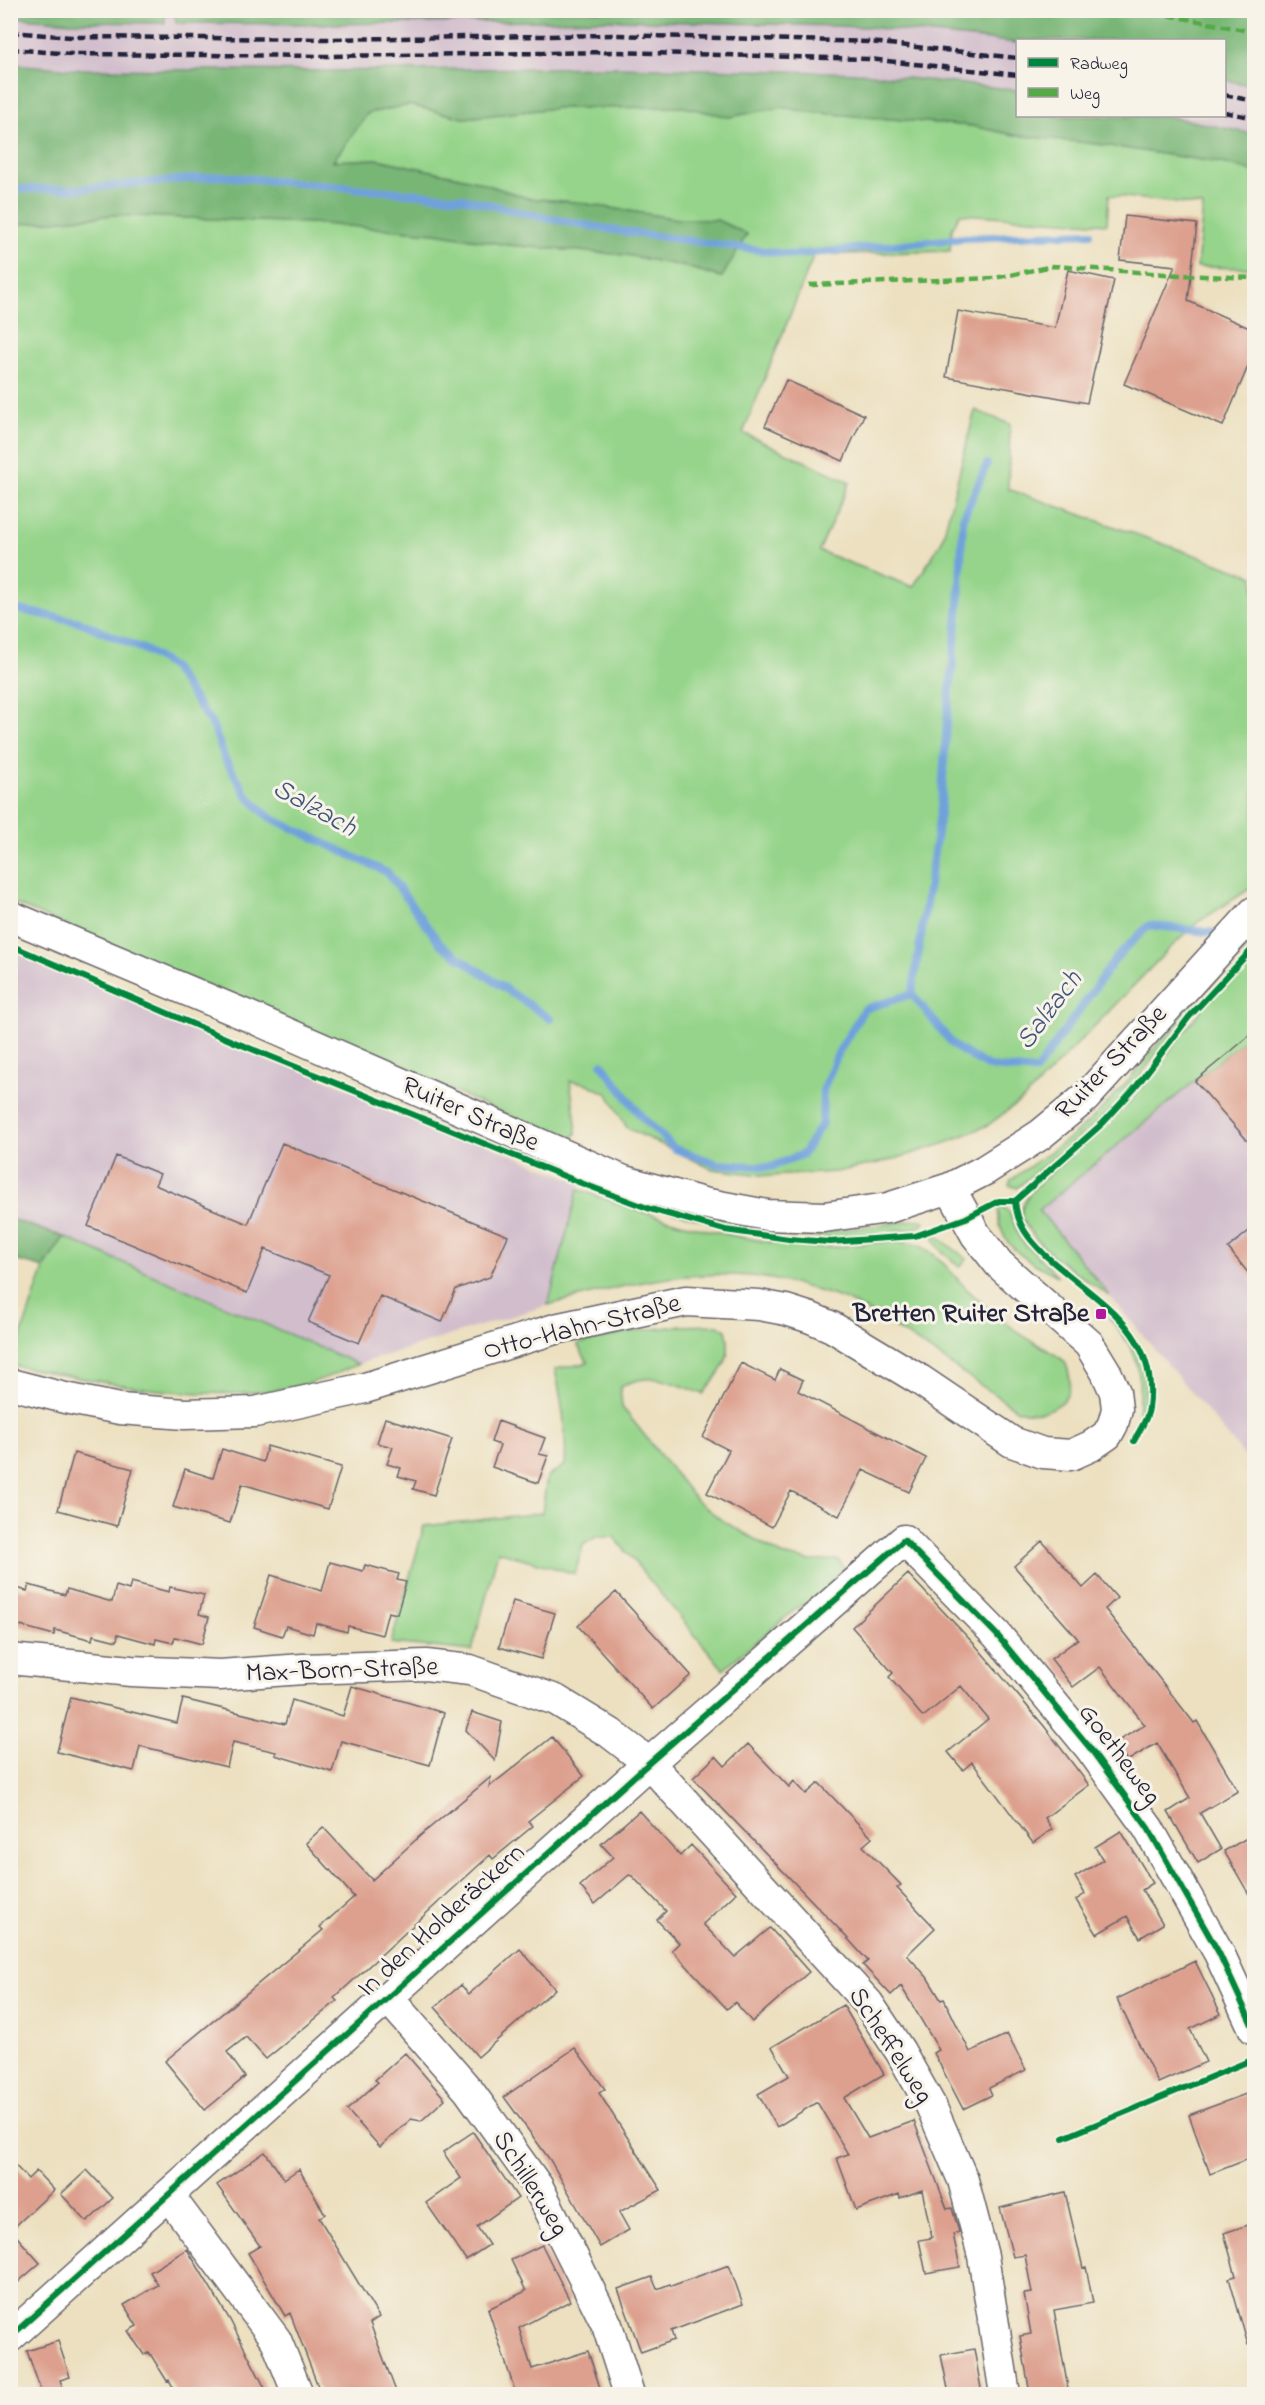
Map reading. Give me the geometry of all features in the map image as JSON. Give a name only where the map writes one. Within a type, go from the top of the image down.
[{"type":"street","name":"Ruiter Straße","points":[[10,916],[248,1016],[583,1165],[635,1184],[703,1203],[767,1215],[824,1216],[888,1208],[950,1188],[985,1170],[1040,1136],[1085,1098],[1254,912]]},
{"type":"street","name":"Otto-Hahn-Straße","points":[[10,1384],[120,1409],[185,1414],[255,1412],[364,1388],[555,1329],[686,1300],[759,1305],[811,1318],[832,1327],[920,1380],[1012,1443],[1029,1449],[1043,1453],[1071,1455],[1121,1430],[1114,1392],[1106,1372],[1089,1344],[999,1264],[976,1235],[950,1188]]},
{"type":"street","name":"In den Holderäckern","points":[[10,2337],[170,2196],[649,1763],[904,1539]]},
{"type":"street","name":"Goetheweg","points":[[904,1539],[997,1635],[1090,1748],[1148,1828],[1219,1953],[1254,2029]]},
{"type":"street","name":"Max-Born-Straße","points":[[10,1659],[131,1671],[220,1676],[303,1669],[426,1665],[471,1670],[556,1700],[610,1733],[649,1763]]},
{"type":"street","name":"Scheffelweg","points":[[649,1763],[868,2002],[900,2051],[931,2106],[963,2180],[983,2256],[1005,2394]]},
{"type":"street","name":"Schillerweg","points":[[387,1998],[469,2091],[538,2187],[607,2325],[629,2394]]},
{"type":"street","points":[[170,2196],[276,2340],[298,2394]]},
{"type":"shaded area","points":[[165,15],[176,15],[176,23],[328,24],[615,20],[868,27],[1016,43],[1016,90],[862,73],[613,67],[329,71],[70,69],[11,64],[10,17],[71,22],[165,23]]},
{"type":"shaded area","points":[[1226,80],[1254,86],[1254,134],[1171,117],[1226,117]]},
{"type":"shaded area","points":[[11,945],[232,1041],[581,1183],[548,1305],[358,1364],[64,1237],[11,1219]]},
{"type":"shaded area","points":[[1254,1032],[1254,1467],[1038,1211]]},
{"type":"green space","points":[[10,11],[1254,11],[1254,86],[1226,80],[1226,39],[1016,39],[1016,43],[868,27],[615,20],[328,24],[176,23],[175,15],[165,15],[165,23],[71,22],[11,17]]},
{"type":"green space","points":[[11,64],[70,69],[329,71],[613,67],[862,73],[1016,90],[1016,117],[1171,117],[1254,134],[1254,172],[1227,164],[1097,144],[1015,135],[972,126],[809,112],[782,107],[729,117],[684,107],[557,108],[464,118],[409,105],[368,113],[333,161],[377,159],[473,180],[527,198],[574,202],[678,219],[717,220],[747,234],[722,277],[626,255],[508,245],[436,233],[311,223],[114,215],[11,225]]},
{"type":"green space","points":[[409,105],[464,118],[557,108],[684,107],[729,117],[782,107],[809,112],[972,126],[1015,135],[1097,144],[1227,164],[1254,172],[1254,268],[1197,267],[1203,206],[1109,195],[1107,224],[960,214],[952,229],[950,251],[814,255],[743,433],[850,482],[819,551],[913,587],[942,541],[975,410],[1010,424],[1008,489],[1254,576],[1254,886],[1198,922],[1026,1097],[988,1125],[946,1143],[888,1161],[836,1172],[770,1176],[712,1169],[627,1128],[608,1094],[586,1083],[570,1081],[576,1134],[569,1141],[11,902],[10,225],[114,215],[311,223],[436,233],[508,245],[626,255],[682,266],[721,277],[747,234],[717,220],[678,219],[574,202],[527,198],[473,180],[377,159],[332,161],[368,113]]},
{"type":"green space","points":[[1254,933],[1254,941],[1201,996],[1133,1085],[1106,1115],[1017,1188],[1009,1185],[1011,1180],[1076,1133],[1098,1113],[1130,1079],[1198,993]]},
{"type":"green space","points":[[1254,953],[1254,1032],[1039,1210],[1110,1296],[1072,1270],[1043,1246],[1031,1233],[1024,1220],[1023,1206],[1034,1188],[1130,1102],[1203,1007]]},
{"type":"green space","points":[[578,1189],[693,1226],[781,1244],[838,1247],[895,1242],[920,1246],[947,1267],[986,1307],[1026,1338],[1065,1362],[1070,1382],[1068,1391],[1064,1400],[1048,1410],[1028,1412],[1018,1410],[872,1314],[842,1298],[780,1280],[747,1275],[681,1276],[615,1288],[548,1305]]},
{"type":"green space","points":[[668,1204],[783,1229],[827,1232],[915,1220],[925,1222],[921,1226],[910,1229],[851,1236],[789,1236],[748,1230],[666,1210]]},
{"type":"green space","points":[[999,1205],[1009,1211],[1020,1239],[1058,1276],[1024,1257],[1007,1241],[999,1219]]},
{"type":"green space","points":[[10,1219],[64,1237],[44,1268],[11,1259]]},
{"type":"green space","points":[[934,1234],[967,1259],[960,1267],[939,1248]]},
{"type":"green space","points":[[64,1237],[358,1364],[302,1385],[229,1394],[156,1390],[11,1365],[44,1268]]},
{"type":"green space","points":[[1108,1316],[1128,1337],[1141,1359],[1146,1385],[1141,1414],[1138,1413],[1139,1383],[1136,1361],[1126,1340]]},
{"type":"green space","points":[[718,1325],[726,1330],[727,1358],[720,1372],[703,1394],[671,1382],[643,1379],[620,1386],[622,1407],[696,1500],[723,1521],[782,1555],[809,1561],[838,1560],[844,1567],[824,1591],[796,1609],[723,1669],[614,1537],[596,1537],[583,1545],[575,1574],[498,1551],[472,1651],[391,1643],[424,1526],[542,1513],[547,1477],[565,1465],[563,1417],[555,1369],[588,1363],[577,1344],[629,1332],[678,1326]]},
{"type":"building","points":[[1125,216],[1197,224],[1188,301],[1254,330],[1254,352],[1223,426],[1124,384],[1175,266],[1120,260]]},
{"type":"building","points":[[1068,270],[1114,280],[1087,403],[946,377],[958,311],[1055,328]]},
{"type":"building","points":[[786,380],[864,415],[843,461],[765,426]]},
{"type":"building","points":[[1254,1032],[1254,1148],[1195,1081]]},
{"type":"building","points":[[282,1143],[508,1236],[490,1277],[456,1289],[442,1322],[380,1296],[359,1343],[308,1322],[329,1275],[265,1249],[247,1293],[88,1226],[116,1156],[160,1174],[155,1185],[248,1224]]},
{"type":"building","points":[[1254,1227],[1254,1280],[1228,1248]]},
{"type":"building","points":[[741,1363],[775,1380],[780,1369],[803,1380],[798,1391],[926,1458],[909,1492],[863,1470],[839,1516],[791,1491],[772,1527],[707,1493],[729,1450],[703,1437]]},
{"type":"building","points":[[385,1418],[452,1439],[434,1495],[413,1489],[416,1481],[398,1476],[401,1468],[387,1464],[393,1447],[377,1443]]},
{"type":"building","points":[[498,1421],[545,1438],[539,1454],[548,1456],[538,1483],[492,1467],[500,1445],[491,1442]]},
{"type":"building","points":[[267,1446],[341,1467],[328,1509],[242,1484],[230,1523],[173,1507],[185,1469],[213,1478],[222,1449],[263,1462]]},
{"type":"building","points":[[74,1453],[133,1469],[117,1526],[58,1510]]},
{"type":"building","points":[[1042,1541],[1083,1588],[1097,1575],[1117,1598],[1105,1609],[1194,1723],[1197,1721],[1238,1791],[1200,1813],[1221,1849],[1198,1863],[1168,1812],[1190,1798],[1157,1743],[1127,1761],[1116,1742],[1145,1725],[1100,1667],[1073,1687],[1051,1659],[1078,1639],[1014,1566]]},
{"type":"building","points":[[330,1562],[363,1571],[365,1565],[399,1574],[397,1580],[406,1582],[397,1614],[388,1612],[382,1635],[348,1626],[347,1632],[316,1623],[313,1634],[286,1626],[282,1636],[254,1627],[271,1575],[322,1591]]},
{"type":"building","points":[[908,1574],[977,1647],[1044,1726],[1089,1785],[1045,1818],[1052,1829],[1033,1843],[972,1762],[963,1770],[948,1752],[988,1719],[961,1686],[923,1717],[889,1677],[893,1673],[852,1627]]},
{"type":"building","points":[[131,1582],[169,1592],[170,1587],[204,1595],[199,1614],[209,1617],[202,1644],[175,1637],[173,1643],[156,1639],[155,1644],[118,1634],[117,1641],[93,1635],[92,1640],[55,1630],[54,1635],[10,1623],[10,1586],[27,1591],[29,1585],[65,1595],[67,1589],[112,1602],[116,1586],[129,1590]]},
{"type":"building","points":[[616,1592],[691,1675],[653,1709],[578,1626]]},
{"type":"building","points":[[513,1601],[555,1613],[541,1659],[499,1647]]},
{"type":"building","points":[[352,1686],[444,1713],[430,1765],[341,1741],[332,1772],[275,1755],[276,1752],[233,1742],[227,1767],[140,1746],[134,1771],[57,1752],[71,1697],[177,1723],[183,1699],[285,1724],[292,1700],[343,1716]]},
{"type":"building","points":[[472,1712],[502,1722],[495,1761],[466,1730]]},
{"type":"building","points":[[552,1737],[584,1776],[528,1821],[533,1826],[493,1859],[490,1855],[334,1998],[337,2001],[266,2059],[246,2037],[227,2052],[245,2077],[205,2110],[165,2061],[323,1930],[320,1927],[354,1897],[306,1843],[323,1827],[372,1880],[421,1835],[491,1777],[489,1787]]},
{"type":"building","points":[[748,1744],[789,1787],[794,1781],[806,1794],[819,1783],[872,1838],[863,1846],[901,1885],[897,1888],[935,1928],[907,1955],[927,1977],[941,2000],[944,1999],[970,2052],[1007,2034],[1026,2070],[989,2088],[992,2095],[963,2109],[934,2053],[939,2050],[901,1986],[891,1995],[863,1965],[868,1961],[839,1929],[693,1778],[716,1756],[725,1766]]},
{"type":"building","points":[[639,1811],[680,1856],[691,1845],[736,1893],[703,1924],[735,1957],[770,1928],[809,1972],[752,2022],[735,2002],[727,2009],[672,1950],[679,1943],[657,1920],[666,1911],[632,1876],[629,1875],[595,1904],[580,1886],[613,1857],[601,1844]]},
{"type":"building","points":[[1121,1831],[1153,1883],[1142,1890],[1163,1924],[1140,1938],[1127,1916],[1097,1934],[1076,1900],[1085,1894],[1075,1877],[1103,1860],[1095,1847]]},
{"type":"building","points":[[1254,1834],[1254,1903],[1224,1851]]},
{"type":"building","points":[[520,1949],[555,1989],[478,2057],[435,2007],[461,1985],[469,1994]]},
{"type":"building","points":[[1195,1961],[1221,2014],[1190,2029],[1206,2062],[1158,2083],[1117,1999]]},
{"type":"building","points":[[843,2005],[884,2074],[844,2098],[868,2138],[914,2121],[947,2209],[952,2208],[959,2232],[953,2234],[960,2267],[926,2273],[919,2240],[932,2238],[922,2190],[900,2198],[899,2194],[856,2210],[837,2158],[848,2154],[817,2102],[777,2127],[758,2094],[789,2076],[772,2047]]},
{"type":"building","points":[[575,2048],[605,2089],[599,2093],[661,2190],[619,2212],[629,2230],[600,2247],[550,2160],[504,2097]]},
{"type":"building","points":[[405,2053],[445,2099],[421,2121],[411,2119],[380,2147],[347,2110]]},
{"type":"building","points":[[1254,2091],[1254,2157],[1210,2174],[1189,2115]]},
{"type":"building","points":[[473,2132],[518,2198],[477,2227],[489,2245],[466,2260],[426,2203],[461,2178],[443,2152]]},
{"type":"building","points":[[265,2152],[284,2179],[299,2169],[325,2214],[319,2218],[379,2317],[370,2323],[397,2394],[321,2394],[290,2313],[285,2316],[248,2253],[260,2246],[217,2185]]},
{"type":"building","points":[[10,2160],[28,2179],[36,2171],[54,2190],[11,2230],[40,2263],[10,2289]]},
{"type":"building","points":[[87,2170],[113,2198],[87,2222],[61,2194]]},
{"type":"building","points":[[1065,2192],[1083,2268],[1086,2267],[1093,2303],[1054,2310],[1069,2394],[1030,2394],[1020,2336],[1031,2334],[1024,2294],[1032,2293],[1025,2255],[1013,2257],[1000,2208]]},
{"type":"building","points":[[1254,2223],[1254,2344],[1248,2345],[1229,2278],[1236,2276],[1224,2233]]},
{"type":"building","points":[[542,2245],[570,2301],[519,2328],[532,2369],[588,2351],[602,2394],[516,2394],[488,2309],[526,2291],[511,2260]]},
{"type":"building","points":[[187,2249],[230,2320],[268,2394],[177,2394],[149,2352],[144,2355],[128,2331],[137,2326],[124,2305],[158,2285],[150,2272]]},
{"type":"building","points":[[729,2265],[743,2304],[671,2331],[674,2340],[641,2352],[618,2289],[652,2277],[657,2289],[670,2284],[671,2286]]},
{"type":"building","points":[[58,2341],[70,2377],[60,2380],[65,2394],[42,2394],[27,2351]]},
{"type":"building","points":[[974,2349],[982,2394],[949,2394],[941,2355]]},
{"type":"waterway","points":[[10,189],[77,189],[222,176],[463,198],[536,216],[613,230],[793,255],[965,238],[1090,233]]},
{"type":"waterway","points":[[912,994],[941,807],[959,603],[963,518],[987,464]]},
{"type":"waterway","name":"Salzach","points":[[10,608],[80,622],[145,650],[172,667],[213,726],[225,759],[248,797],[269,817],[388,873],[441,945],[550,1019]]},
{"type":"waterway","name":"Salzach","points":[[602,1064],[641,1116],[675,1149],[718,1164],[771,1167],[803,1154],[822,1123],[823,1090],[838,1053],[864,1009],[912,994],[955,1047],[989,1067],[1036,1071],[1116,958],[1149,925],[1224,934]]},
{"type":"railway","points":[[10,32],[71,37],[328,39],[614,35],[870,42],[1016,58]]},
{"type":"railway","points":[[10,49],[71,54],[329,56],[614,52],[868,59],[1016,75]]},
{"type":"railway","points":[[1226,95],[1254,101]]},
{"type":"railway","points":[[1226,112],[1254,118]]},
{"type":"marked path","points":[[1142,10],[1254,32]]},
{"type":"marked path","points":[[809,285],[995,278],[1053,266],[1254,278]]},
{"type":"cycle path","points":[[10,945],[232,1041],[650,1209],[725,1230],[830,1242],[915,1236],[966,1218],[999,1201],[1015,1201],[1103,1123],[1135,1088],[1189,1017],[1254,947]]},
{"type":"cycle path","points":[[1015,1201],[1018,1217],[1033,1243],[1120,1319],[1134,1337],[1144,1357],[1150,1381],[1149,1408],[1134,1441]]},
{"type":"cycle path","points":[[10,2337],[649,1763],[904,1540],[997,1635],[1090,1748],[1148,1828],[1219,1953],[1254,2029]]},
{"type":"cycle path","points":[[1063,2138],[1254,2059]]},
{"type":"place","name":"Bretten Ruiter Straße","points":[[1101,1314]]}]
